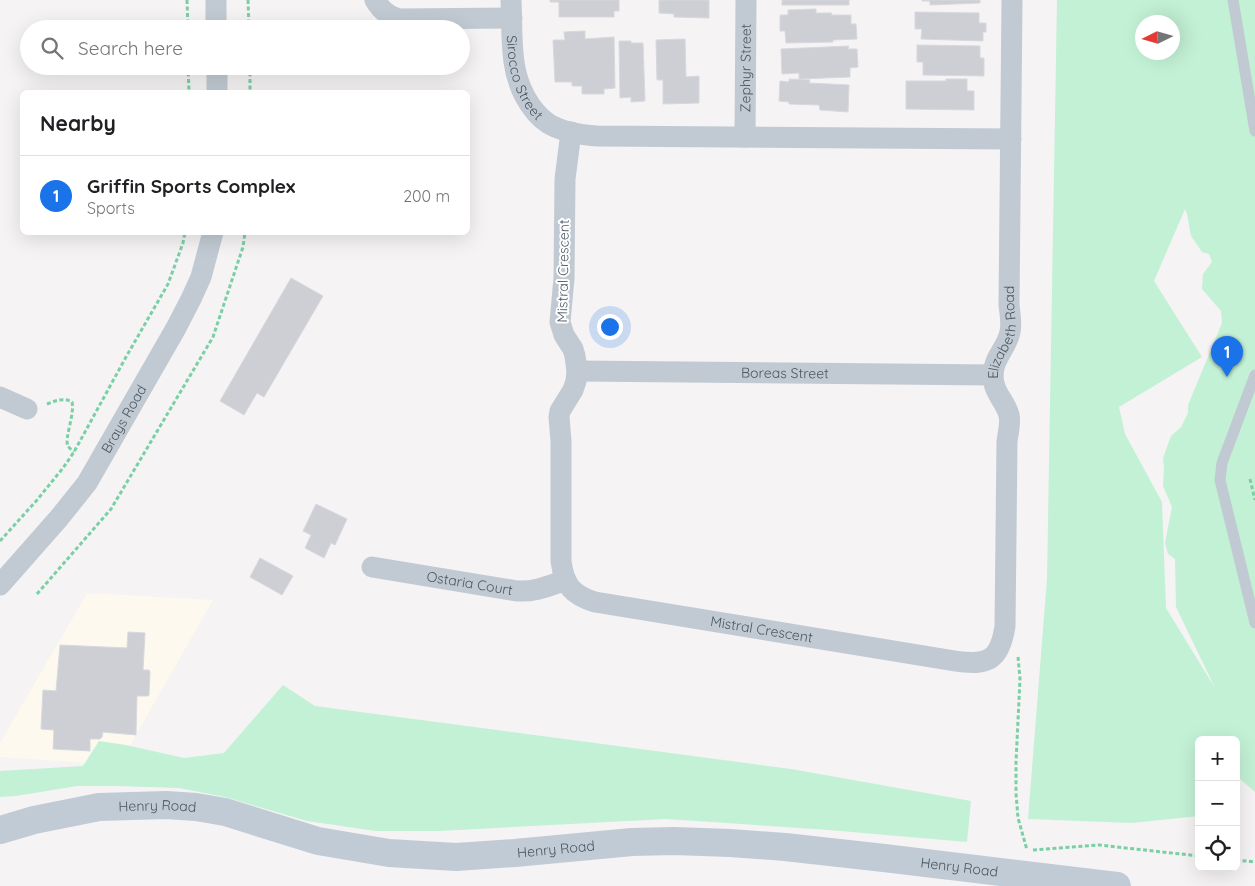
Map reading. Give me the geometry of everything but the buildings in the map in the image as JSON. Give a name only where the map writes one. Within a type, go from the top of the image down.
[{"type":"main road","name":"Henry Road","points":[[0,830],[34,820],[99,807],[166,805],[196,807],[225,812],[318,842],[389,853],[456,856],[515,853],[632,842],[730,844],[785,847],[1117,886]]},
{"type":"street","points":[[216,0],[216,20]]},
{"type":"street","name":"Zephyr Street","points":[[745,137],[746,0]]},
{"type":"street","name":"Elizabeth Road","points":[[996,653],[1002,643],[1005,626],[1007,442],[1010,422],[1008,411],[996,391],[993,375],[996,360],[1006,344],[1010,331],[1012,0]]},
{"type":"street","points":[[380,14],[410,20],[512,9]]},
{"type":"street","name":"Sirocco Street","points":[[512,9],[514,61],[519,84],[531,105],[549,123],[571,132]]},
{"type":"street","points":[[217,75],[218,90]]},
{"type":"street","points":[[571,132],[597,136],[1011,139]]},
{"type":"street","name":"Mistral Crescent","points":[[571,132],[565,179],[564,278],[560,322],[564,335],[573,349],[577,371],[573,390],[560,411],[559,417],[561,441],[561,561],[562,572],[570,588],[577,595],[595,602],[966,663],[981,662],[996,653]]},
{"type":"street","name":"Brays Road","points":[[0,584],[59,518],[87,483],[191,299],[201,277],[212,235]]},
{"type":"street","name":"Boreas Street","points":[[577,371],[993,375]]},
{"type":"street","points":[[0,397],[27,409]]},
{"type":"street","name":"Ostaria Court","points":[[372,567],[523,591],[536,590],[566,580]]},
{"type":"lane","points":[[1233,0],[1255,131]]},
{"type":"lane","points":[[1255,375],[1222,462],[1220,480],[1255,623]]},
{"type":"path","points":[[187,0],[188,20]]},
{"type":"path","points":[[248,0],[249,20]]},
{"type":"path","points":[[188,75],[189,90]]},
{"type":"path","points":[[250,75],[250,90]]},
{"type":"path","points":[[0,541],[37,500],[74,452],[168,284],[185,235]]},
{"type":"path","points":[[37,594],[111,509],[213,337],[244,247],[245,235]]},
{"type":"path","points":[[27,409],[59,400],[70,400],[73,407],[67,441],[68,447],[74,452]]},
{"type":"path","points":[[1250,480],[1255,500]]},
{"type":"path","points":[[996,653],[1017,652],[1020,679],[1016,793],[1018,818],[1026,850]]},
{"type":"path","points":[[1020,851],[1099,845],[1195,856]]},
{"type":"path","points":[[1240,860],[1255,862]]},
{"type":"shaded area","points":[[87,593],[213,600],[119,765],[0,757],[0,743]]},
{"type":"green space","points":[[1057,0],[1255,0],[1255,792],[1240,779],[1240,736],[1195,736],[1195,816],[1132,823],[1028,819],[1047,579]],"holes":[[[1185,209],[1191,236],[1202,252],[1209,254],[1212,262],[1203,274],[1202,289],[1221,311],[1222,323],[1188,405],[1188,413],[1181,427],[1171,436],[1163,458],[1163,486],[1172,507],[1165,543],[1168,554],[1175,559],[1176,607],[1215,688],[1166,608],[1162,502],[1125,434],[1119,407],[1202,357],[1154,281]]]},
{"type":"green space","points":[[283,685],[315,706],[791,769],[971,801],[967,842],[666,819],[439,831],[376,831],[307,821],[225,797],[179,788],[77,786],[0,797],[0,771],[83,766],[99,741],[184,758],[224,753]]},
{"type":"place","name":"Griffin Sports Complex","points":[[1227,377]]}]
